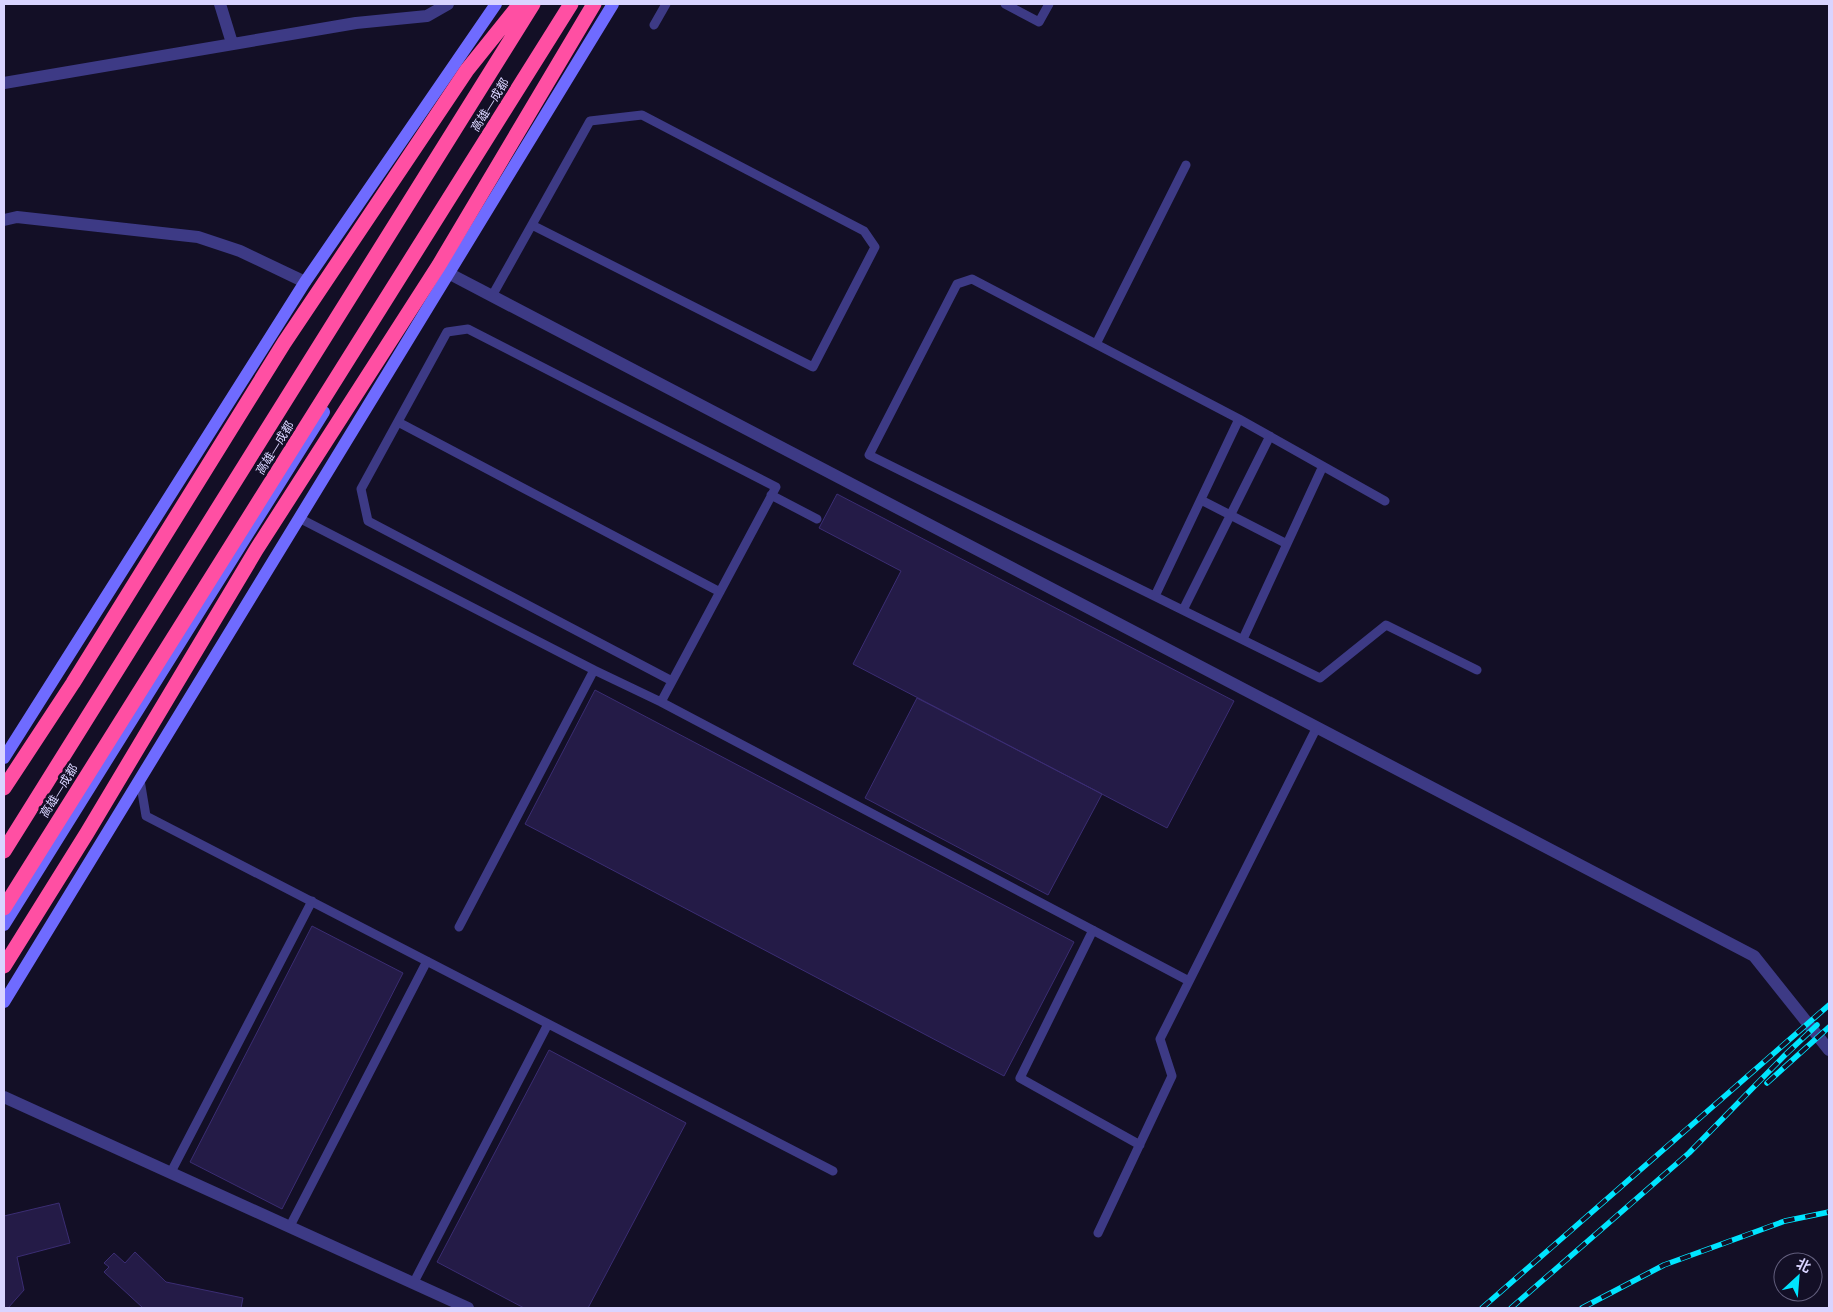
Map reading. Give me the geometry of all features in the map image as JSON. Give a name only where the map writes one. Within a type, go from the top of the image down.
[{"type":"highway","points":[[4,788],[73,683],[284,343],[466,70],[520,4]]},
{"type":"highway","name":"高雄—成都","points":[[4,851],[533,4]]},
{"type":"highway","name":"高雄—成都","points":[[4,908],[571,4]]},
{"type":"highway","points":[[4,966],[92,825],[256,550],[439,265],[594,4]]},
{"type":"main road","points":[[4,758],[305,282],[496,4]]},
{"type":"main road","points":[[4,925],[579,4]]},
{"type":"main road","points":[[4,1002],[450,274],[613,4]]},
{"type":"street","points":[[220,4],[232,43]]},
{"type":"street","points":[[4,83],[356,23],[426,16],[448,4]]},
{"type":"street","points":[[4,220],[17,217],[198,237],[240,251],[305,282]]},
{"type":"street","points":[[450,274],[1754,956],[1829,1050]]},
{"type":"street","points":[[4,1097],[468,1308]]},
{"type":"lane","points":[[654,25],[666,4]]},
{"type":"lane","points":[[1005,4],[1039,22],[1049,4]]},
{"type":"lane","points":[[492,296],[532,224],[590,121],[642,116],[864,231],[875,247],[813,367],[532,224]]},
{"type":"lane","points":[[1096,344],[1186,166]]},
{"type":"lane","points":[[1385,501],[1239,419],[972,279],[957,284],[870,455],[1320,678],[1386,624],[1477,670]]},
{"type":"lane","points":[[661,702],[776,487],[468,329],[447,332],[361,489],[368,521],[672,681]]},
{"type":"lane","points":[[1155,596],[1239,419]]},
{"type":"lane","points":[[398,422],[720,592]]},
{"type":"lane","points":[[1183,610],[1270,436]]},
{"type":"lane","points":[[1243,639],[1323,466]]},
{"type":"lane","points":[[771,495],[818,519]]},
{"type":"lane","points":[[1201,500],[1287,544]]},
{"type":"lane","points":[[299,518],[594,670],[661,702],[1189,981]]},
{"type":"lane","points":[[459,927],[594,670]]},
{"type":"lane","points":[[1098,1233],[1172,1076],[1160,1038],[1317,727]]},
{"type":"lane","points":[[140,780],[146,816],[833,1171]]},
{"type":"lane","points":[[171,1172],[312,901]]},
{"type":"lane","points":[[1093,930],[1020,1078],[1140,1145]]},
{"type":"lane","points":[[290,1226],[428,961]]},
{"type":"lane","points":[[414,1282],[548,1024]]},
{"type":"building","points":[[837,494],[1234,701],[1167,828],[853,664],[901,571],[819,528]]},
{"type":"building","points":[[595,690],[1074,942],[1004,1076],[525,824]]},
{"type":"building","points":[[917,698],[1102,794],[1048,895],[865,798]]},
{"type":"building","points":[[312,926],[403,973],[282,1209],[190,1162]]},
{"type":"building","points":[[549,1050],[686,1123],[588,1308],[524,1308],[437,1262]]},
{"type":"building","points":[[59,1203],[70,1243],[17,1257],[24,1290],[8,1308],[4,1308],[4,1216]]},
{"type":"building","points":[[135,1252],[166,1282],[243,1298],[241,1308],[143,1308],[104,1272],[109,1267],[104,1263],[114,1253],[125,1263]]},
{"type":"railway","points":[[1482,1308],[1829,1005]]},
{"type":"railway","points":[[1511,1308],[1689,1153],[1817,1025]]},
{"type":"railway","points":[[1767,1083],[1829,1027]]},
{"type":"railway","points":[[1582,1308],[1664,1265],[1785,1221],[1829,1212]]}]
